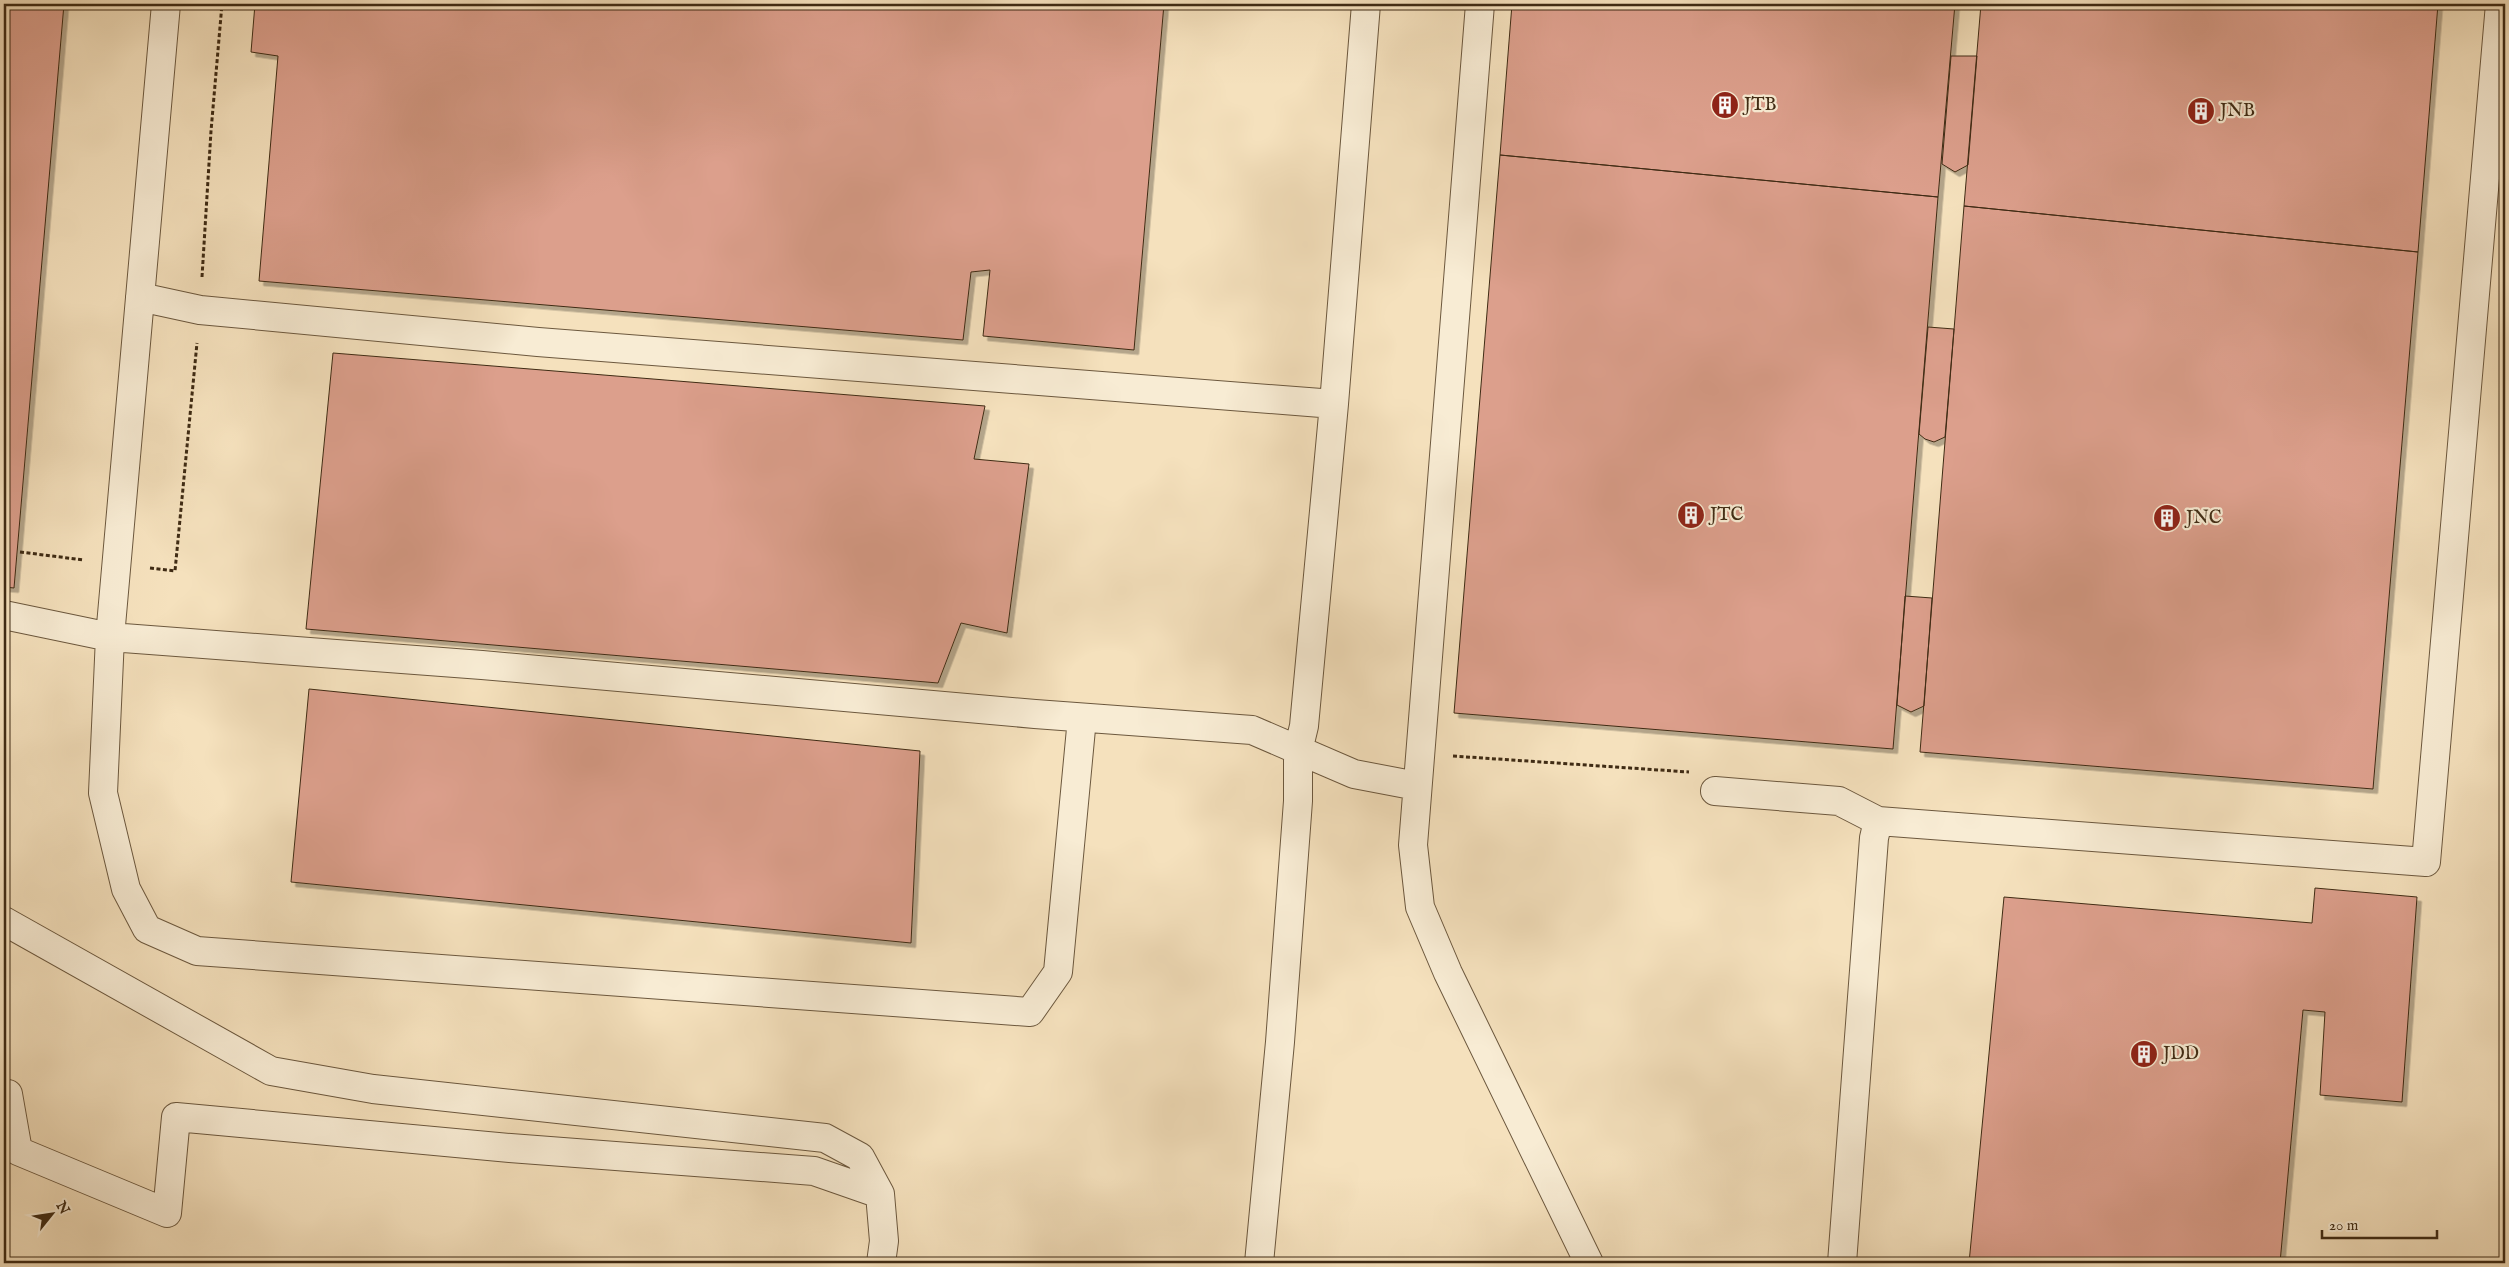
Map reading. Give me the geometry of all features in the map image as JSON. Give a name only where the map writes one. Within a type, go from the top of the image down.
[{"type":"lane","points":[[166,4],[110,637],[103,793],[126,890],[146,929],[197,951],[1030,1012],[1058,972],[1082,718]]},
{"type":"lane","points":[[1259,1263],[1281,1023],[1298,801],[1298,751],[1304,726],[1334,404],[1366,4]]},
{"type":"lane","points":[[1480,4],[1413,845],[1420,907],[1448,973],[1589,1263]]},
{"type":"lane","points":[[1715,792],[1839,801],[1878,821],[2426,862],[2500,4]]},
{"type":"lane","points":[[140,296],[200,310],[538,342],[1334,404]]},
{"type":"lane","points":[[4,615],[110,637],[482,665],[1082,718],[1252,730],[1354,774],[1417,786]]},
{"type":"lane","points":[[1842,1263],[1874,838],[1878,821]]},
{"type":"lane","points":[[4,921],[272,1070],[373,1089],[825,1138],[860,1157],[880,1194],[884,1241],[882,1263]]},
{"type":"lane","points":[[4,1094],[8,1094],[18,1151],[167,1213],[176,1117],[510,1148],[814,1171],[880,1194]]},
{"type":"path","points":[[20,552],[174,571],[200,310],[211,131],[222,4]]},
{"type":"path","points":[[1420,754],[1713,773],[1715,792]]},
{"type":"building","points":[[4,4],[64,4],[14,588],[4,587]]},
{"type":"building","points":[[255,4],[1164,4],[1134,350],[983,336],[990,270],[971,272],[963,340],[259,281],[278,56],[251,52]]},
{"type":"building","name":"JTB","points":[[1512,4],[1955,4],[1938,197],[1500,155]]},
{"type":"building","name":"JNB","points":[[1981,4],[2438,4],[2418,252],[1964,206]]},
{"type":"building","points":[[1951,56],[1977,56],[1968,165],[1955,172],[1942,164]]},
{"type":"building","name":"JTC","points":[[1500,155],[1938,197],[1893,749],[1454,713]]},
{"type":"building","name":"JNC","points":[[1964,206],[2418,252],[2373,789],[1920,752]]},
{"type":"building","points":[[1928,327],[1954,329],[1945,437],[1934,442],[1925,439],[1919,434]]},
{"type":"building","points":[[333,353],[985,406],[974,459],[1029,464],[1007,633],[961,623],[938,683],[306,629]]},
{"type":"building","points":[[1905,596],[1932,598],[1924,706],[1911,712],[1897,705]]},
{"type":"building","points":[[309,689],[920,751],[911,943],[291,882]]},
{"type":"building","name":"JDD","points":[[2315,888],[2417,897],[2402,1102],[2320,1095],[2325,1012],[2303,1010],[2280,1263],[1969,1263],[2004,897],[2312,923]]},
{"type":"place","name":"JTB","points":[[1725,105]]},
{"type":"place","name":"JNB","points":[[2201,111]]},
{"type":"place","name":"JTC","points":[[1691,515]]},
{"type":"place","name":"JNC","points":[[2167,518]]},
{"type":"place","name":"JDD","points":[[2144,1054]]}]
